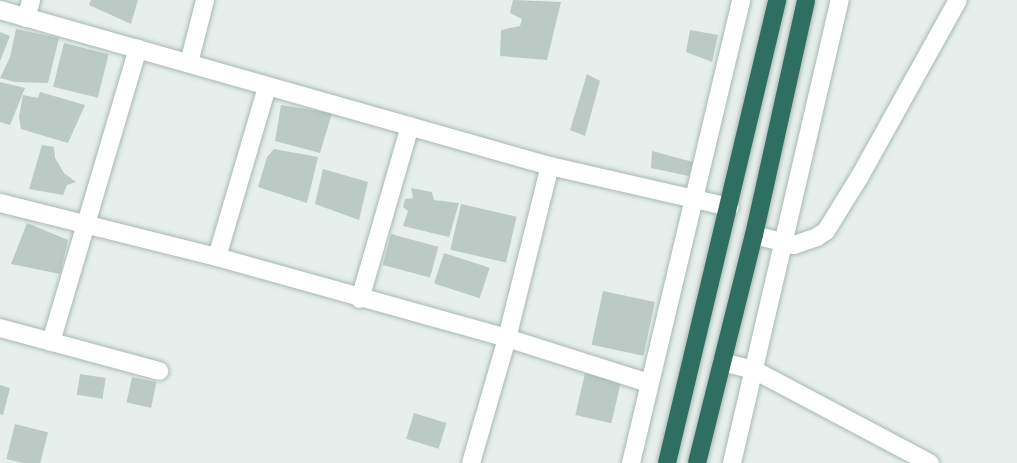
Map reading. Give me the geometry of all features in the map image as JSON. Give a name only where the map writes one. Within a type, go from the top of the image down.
[{"type":"highway","points":[[667,463],[777,0]]},
{"type":"highway","points":[[697,463],[754,235],[807,0]]},
{"type":"street","points":[[189,63],[205,0]]},
{"type":"street","points":[[631,463],[741,0]]},
{"type":"street","points":[[732,463],[840,0]]},
{"type":"street","points":[[754,235],[794,245],[817,237],[826,231],[860,176],[958,0]]},
{"type":"street","points":[[0,10],[28,9],[138,49],[267,87],[550,166],[729,207]]},
{"type":"street","points":[[51,342],[138,49]]},
{"type":"street","points":[[217,257],[267,87]]},
{"type":"street","points":[[360,299],[410,126]]},
{"type":"street","points":[[471,463],[507,338],[550,166]]},
{"type":"street","points":[[0,203],[217,257],[360,299],[507,338],[649,383]]},
{"type":"street","points":[[0,328],[159,371]]},
{"type":"street","points":[[722,363],[754,370],[930,463]]},
{"type":"building","points":[[91,0],[138,0],[131,24],[89,5]]},
{"type":"building","points":[[513,0],[561,2],[547,60],[500,56],[501,30],[520,26],[522,19],[510,13]]},
{"type":"building","points":[[16,29],[59,38],[48,83],[15,82],[0,78],[10,57]]},
{"type":"building","points":[[690,30],[718,35],[712,62],[686,52]]},
{"type":"building","points":[[0,32],[10,36],[0,61]]},
{"type":"building","points":[[64,43],[109,54],[98,98],[53,87]]},
{"type":"building","points":[[587,74],[600,81],[585,136],[570,130]]},
{"type":"building","points":[[0,82],[25,88],[10,125],[0,122]]},
{"type":"building","points":[[40,92],[85,105],[68,143],[21,129],[19,117],[23,95],[38,98]]},
{"type":"building","points":[[281,105],[332,113],[320,153],[275,141]]},
{"type":"building","points":[[42,145],[54,147],[55,158],[64,173],[76,182],[67,185],[63,195],[29,189]]},
{"type":"building","points":[[274,149],[318,157],[307,203],[258,187],[267,157]]},
{"type":"building","points":[[652,151],[693,162],[689,176],[651,168]]},
{"type":"building","points":[[323,169],[368,182],[359,220],[315,204]]},
{"type":"building","points":[[411,188],[432,192],[434,200],[459,203],[449,237],[403,226],[408,211],[403,207],[405,199],[413,198]]},
{"type":"building","points":[[461,204],[517,217],[506,263],[450,250]]},
{"type":"building","points":[[27,223],[68,240],[60,274],[11,264]]},
{"type":"building","points":[[391,234],[438,247],[430,278],[383,265]]},
{"type":"building","points":[[444,253],[490,268],[480,298],[434,283]]},
{"type":"building","points":[[603,291],[655,302],[643,356],[592,345]]},
{"type":"building","points":[[585,373],[621,381],[611,423],[575,415]]},
{"type":"building","points":[[80,374],[106,378],[102,399],[77,395]]},
{"type":"building","points":[[132,377],[156,382],[151,408],[127,402]]},
{"type":"building","points":[[0,385],[10,388],[3,415],[0,414]]},
{"type":"building","points":[[414,413],[447,423],[439,449],[406,439]]},
{"type":"building","points":[[15,424],[48,432],[40,463],[23,463],[6,459]]}]
